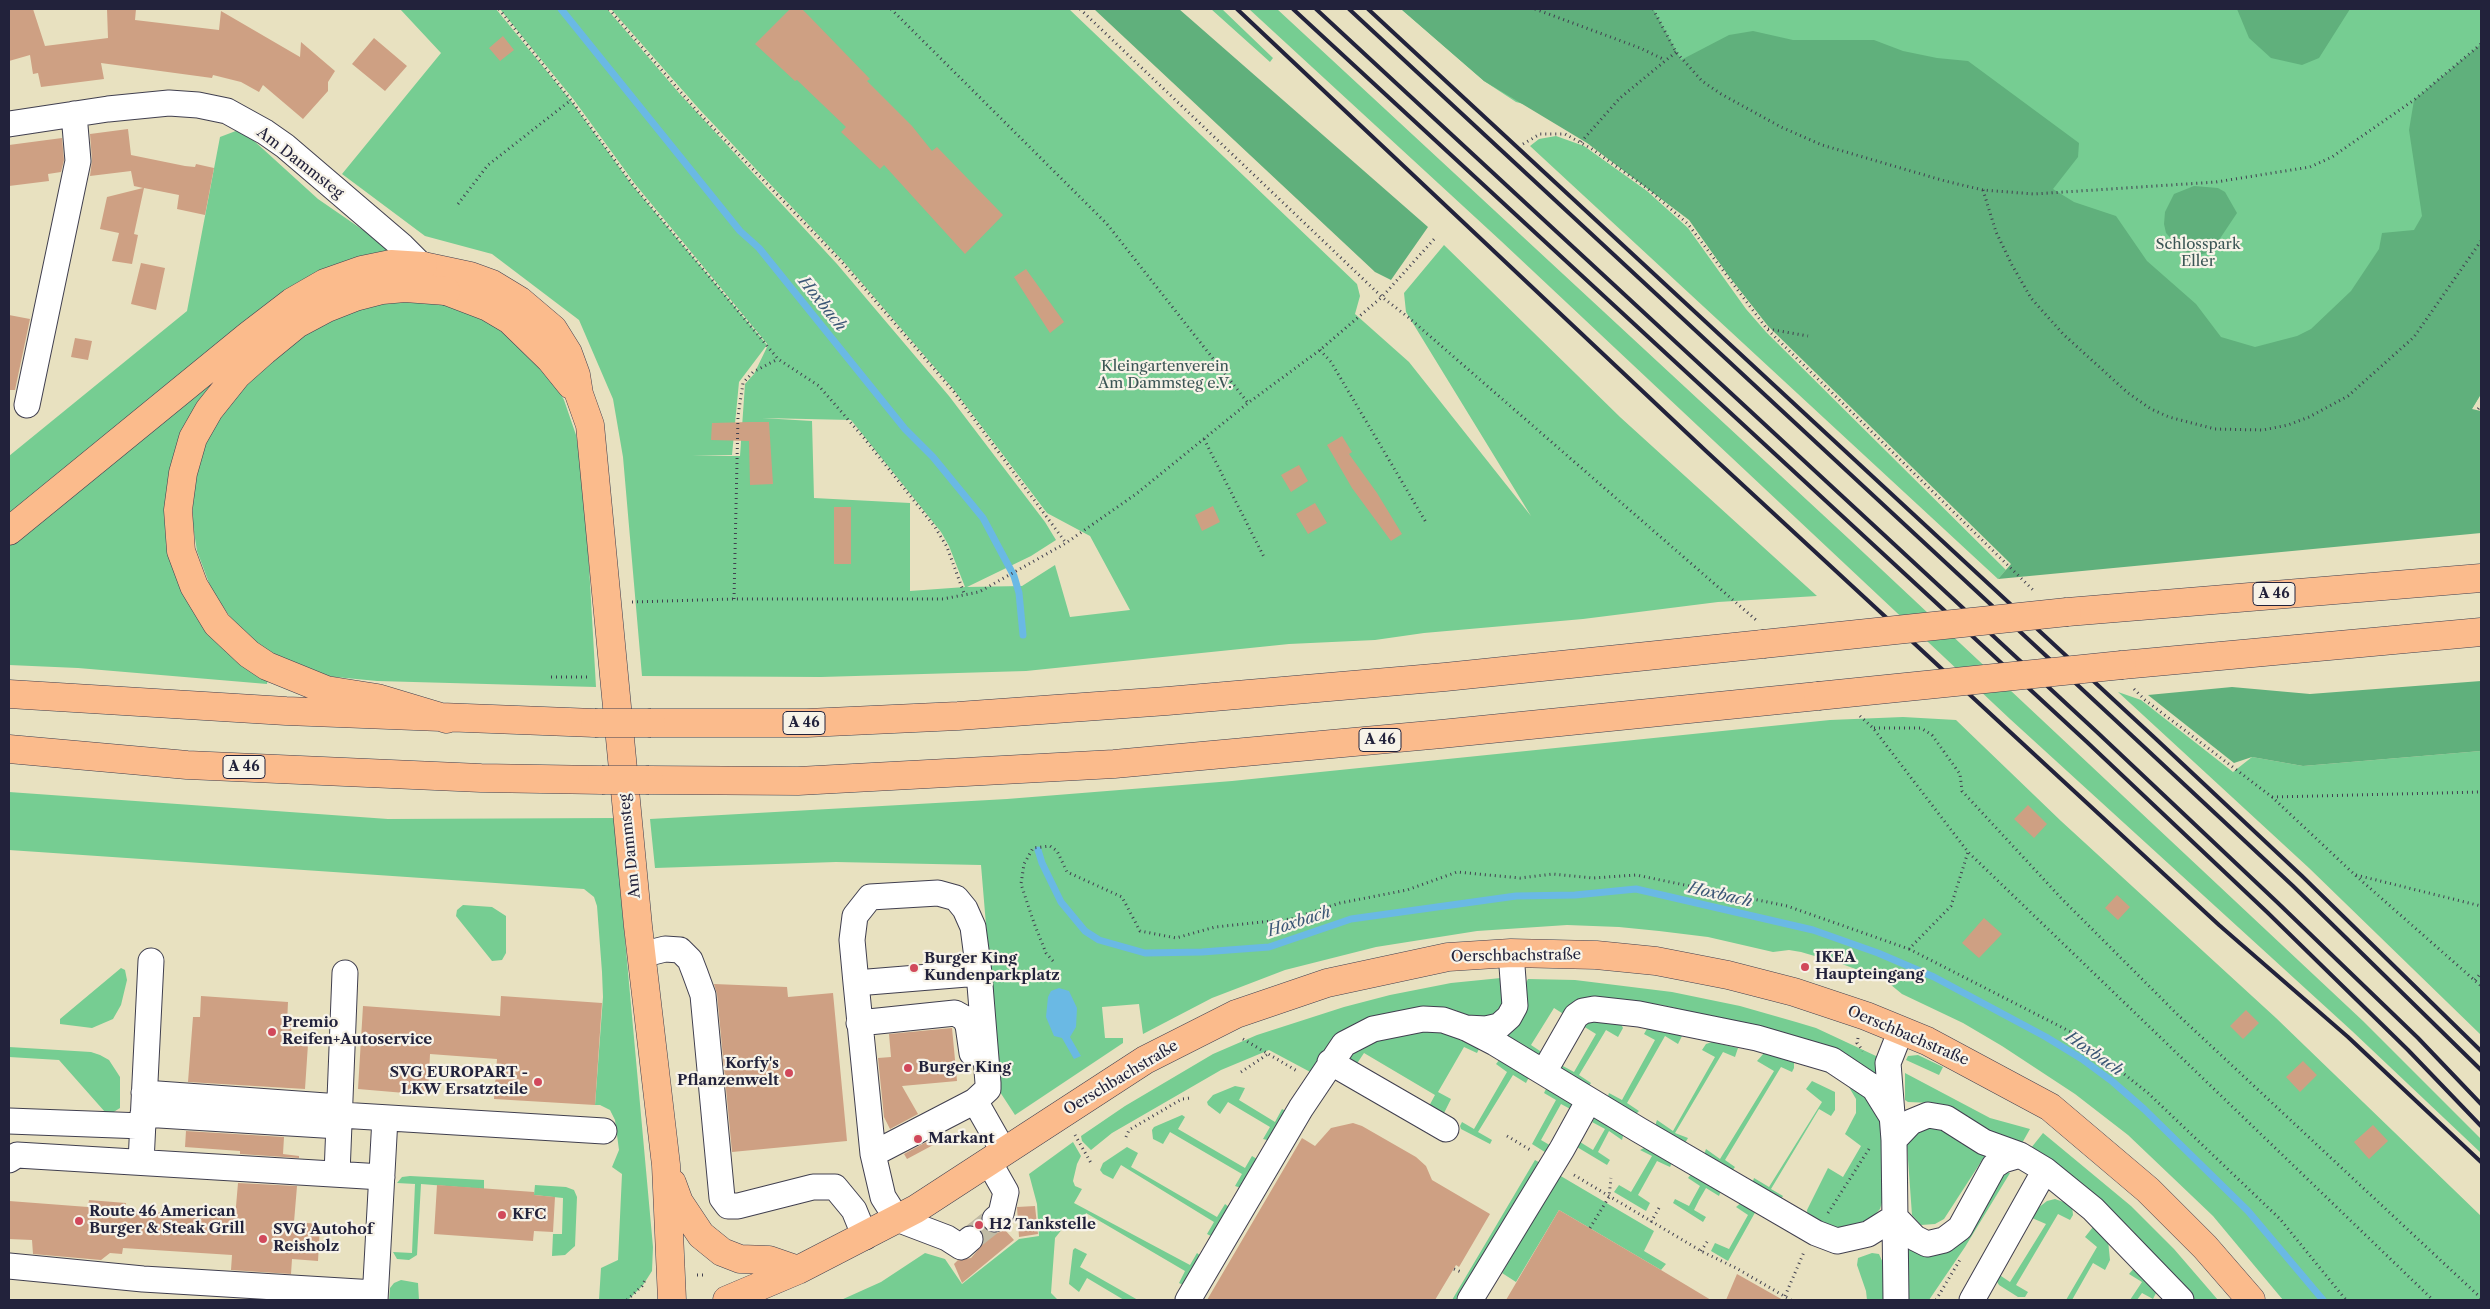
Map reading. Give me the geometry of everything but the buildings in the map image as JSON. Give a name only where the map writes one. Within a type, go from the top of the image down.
[{"type":"main road","points":[[9,531],[292,302],[325,283],[362,270],[391,264],[423,266]]},
{"type":"main road","name":"Am Dammsteg","points":[[423,266],[470,276],[492,284],[536,313],[553,329],[568,353],[590,425],[641,955],[666,1165],[672,1300]]},
{"type":"main road","points":[[446,291],[405,288],[382,290],[355,297],[297,324],[237,375],[209,410],[192,438],[183,473],[178,510],[182,550],[194,586],[218,624],[249,654],[267,666],[326,690],[377,698],[447,719]]},
{"type":"main road","name":"Am Dammsteg","points":[[446,291],[488,306],[510,320],[550,359],[579,394]]},
{"type":"main road","name":"A 46","points":[[9,694],[447,719],[595,723],[807,723],[958,716],[1157,702],[1445,677],[1760,633],[2067,612],[2481,578]]},
{"type":"main road","name":"A 46","points":[[9,750],[187,764],[480,778],[798,781],[1114,764],[1442,734],[2122,665],[2481,632]]},
{"type":"main road","name":"Oerschbachstraße","points":[[727,1300],[798,1270],[897,1220],[1144,1060],[1236,1014],[1327,983],[1448,957],[1511,954],[1596,955],[1656,961],[1728,975],[1784,990],[1866,1016],[1968,1060],[2050,1106],[2148,1190],[2205,1247],[2251,1300]]},
{"type":"main road","points":[[666,1165],[678,1202],[701,1235],[722,1252],[740,1259],[769,1260],[798,1270]]},
{"type":"street","name":"Am Dammsteg","points":[[9,124],[169,103],[198,104],[227,111],[265,132],[314,171],[423,266],[446,291]]},
{"type":"street","points":[[26,405],[78,161],[74,114]]},
{"type":"street","points":[[873,1154],[975,1100],[988,1089],[979,973],[973,927],[965,909],[956,898],[938,893],[870,897],[855,916],[852,940],[873,1154],[883,1197],[897,1220],[947,1238],[961,1247],[970,1239]]},
{"type":"street","points":[[641,955],[669,949],[680,950],[690,960],[703,995],[722,1198],[728,1206],[738,1206],[814,1187],[835,1187],[854,1210],[865,1237]]},
{"type":"street","points":[[1466,1028],[1486,1029],[1499,1026],[1509,1018],[1515,1006],[1511,954]]},
{"type":"street","points":[[141,1162],[151,961]]},
{"type":"street","points":[[337,1174],[345,972]]},
{"type":"street","points":[[856,983],[979,973]]},
{"type":"street","points":[[1544,1072],[1576,1016],[1594,1009],[1639,1014],[1757,1038],[1832,1060],[1854,1073],[1874,1088],[1885,1134],[1895,1216],[1896,1300]]},
{"type":"street","points":[[859,1024],[955,1013],[964,1018],[968,1024],[975,1100],[997,1157],[1006,1192],[1001,1214],[994,1220]]},
{"type":"street","points":[[1188,1300],[1210,1279],[1262,1192],[1317,1083],[1344,1044],[1373,1029],[1423,1019],[1443,1020],[1466,1028],[1816,1233],[1837,1241],[1868,1234],[1895,1216]]},
{"type":"street","points":[[1885,1134],[1888,1063],[1901,1030]]},
{"type":"street","points":[[1330,1062],[1446,1129]]},
{"type":"street","points":[[1470,1300],[1543,1157],[1589,1100]]},
{"type":"street","points":[[9,1121],[143,1111],[340,1116],[604,1131]]},
{"type":"street","points":[[1885,1134],[1928,1116],[1946,1118],[1984,1142],[2020,1155],[2045,1170],[2094,1209],[2181,1300]]},
{"type":"street","points":[[9,1266],[143,1279],[375,1297],[385,1118]]},
{"type":"street","points":[[9,1160],[17,1155],[382,1177]]},
{"type":"street","points":[[1895,1216],[1915,1238],[1926,1244],[1944,1240],[1960,1228],[1994,1166],[2003,1160],[2020,1155]]},
{"type":"street","points":[[1972,1300],[2045,1170]]},
{"type":"path","points":[[499,9],[571,100],[633,185],[778,358],[819,386],[935,527],[948,547],[965,596]]},
{"type":"path","points":[[609,9],[698,112],[841,261],[954,392],[1066,543]]},
{"type":"path","points":[[891,9],[1107,224],[1248,404]]},
{"type":"path","points":[[1080,9],[1382,297],[1408,317],[1760,633]]},
{"type":"path","points":[[1535,9],[1640,48],[1665,60]]},
{"type":"path","points":[[1653,9],[1676,52],[1702,80],[1721,94],[1781,127],[1822,145],[1983,190],[2049,194],[2076,190],[2158,187],[2216,182],[2310,167],[2332,156],[2414,100],[2481,44]]},
{"type":"path","points":[[1581,142],[1620,98],[1676,52]]},
{"type":"path","points":[[458,204],[488,165],[571,100]]},
{"type":"path","points":[[1523,144],[1540,134],[1554,132],[1565,134],[1581,142],[1648,189],[1688,224],[1767,329],[1999,556]]},
{"type":"path","points":[[1983,190],[1996,232],[2012,265],[2031,298],[2063,334],[2128,393],[2151,409],[2216,429],[2263,430],[2288,425],[2309,417],[2348,396],[2414,337],[2481,242]]},
{"type":"path","points":[[607,602],[734,599],[942,599],[965,596],[990,587],[1066,543],[1136,494],[1248,404],[1320,350],[1382,297],[1436,237]]},
{"type":"path","points":[[1767,329],[1808,336]]},
{"type":"path","points":[[1320,350],[1331,362],[1427,524]]},
{"type":"path","points":[[734,599],[738,416],[743,382],[753,372],[778,358]]},
{"type":"path","points":[[2478,410],[2481,405]]},
{"type":"path","points":[[1204,439],[1265,559]]},
{"type":"path","points":[[551,677],[614,677]]},
{"type":"path","points":[[2145,700],[2272,798],[2481,986]]},
{"type":"path","points":[[1858,715],[1873,728],[1968,852],[2433,1300]]},
{"type":"path","points":[[1873,728],[1921,728],[1932,735],[1960,774],[1962,791],[2062,899],[2178,1015],[2481,1298]]},
{"type":"path","points":[[2272,798],[2481,792]]},
{"type":"path","points":[[1053,961],[1046,953],[1021,884],[1024,864],[1033,848],[1050,846],[1057,851],[1067,872],[1122,897],[1140,931],[1176,938],[1215,927],[1292,919],[1340,903],[1407,890],[1458,872],[1520,878],[1553,874],[1593,878],[1636,875],[1787,906],[1909,949],[2071,1032],[2148,1093],[2280,1220],[2346,1300]]},
{"type":"path","points":[[1909,949],[1951,906],[1968,852]]},
{"type":"path","points":[[2355,874],[2481,906]]},
{"type":"path","points":[[2475,980],[2481,973]]},
{"type":"path","points":[[1854,1073],[1864,1050],[1857,1042],[1866,1016]]},
{"type":"path","points":[[1240,1037],[1317,1083]]},
{"type":"path","points":[[1241,1072],[1268,1054]]},
{"type":"path","points":[[1126,1137],[1129,1130],[1182,1099],[1191,1098]]},
{"type":"path","points":[[1074,1133],[1091,1163]]},
{"type":"path","points":[[1784,1296],[1802,1255],[1885,1134]]},
{"type":"path","points":[[1507,1136],[1701,1251],[1736,1268],[1792,1300]]},
{"type":"path","points":[[1528,1159],[1543,1157]]},
{"type":"path","points":[[1590,1228],[1609,1197],[1611,1178]]},
{"type":"path","points":[[1652,1222],[1659,1208]]},
{"type":"path","points":[[1701,1251],[1709,1239]]},
{"type":"path","points":[[1458,1279],[1466,1264]]},
{"type":"path","points":[[1454,1268],[1462,1272]]},
{"type":"path","points":[[697,1275],[707,1275]]},
{"type":"path","points":[[627,1300],[642,1286],[646,1277]]},
{"type":"green space","name":"Kleingartenverein Am Dammsteg e.V.","points":[[400,9],[496,9],[571,101],[632,185],[767,345],[739,382],[732,455],[692,456],[740,456],[745,384],[754,374],[768,345],[635,184],[574,100],[500,9],[607,9],[679,93],[837,264],[949,396],[1045,522],[1056,540],[1031,556],[967,587],[1022,586],[1055,565],[1070,617],[1130,610],[1090,536],[1047,513],[954,390],[843,261],[700,110],[611,9],[1069,9],[1357,284],[1360,296],[1355,314],[1409,362],[1531,516],[1406,312],[1404,293],[1444,245],[1620,417],[1817,596],[1718,602],[1583,619],[1424,633],[1375,640],[1289,644],[1026,671],[821,677],[642,676],[623,457],[613,399],[579,320],[492,254],[425,236],[342,174],[441,53]],"holes":[[[762,418],[851,420],[941,532],[949,546],[965,587],[910,591],[910,503],[814,498],[812,421]]]},
{"type":"green space","points":[[1094,9],[1179,9],[1428,227],[1391,280],[1375,272]]},
{"type":"green space","points":[[1211,9],[1222,9],[1273,58],[1270,62]]},
{"type":"green space","points":[[1249,9],[1277,9],[1849,539],[2363,1021],[2481,1139],[2481,1153],[2352,1031],[2010,719],[1501,241]]},
{"type":"green space","name":"Schlosspark Eller","points":[[1401,9],[2481,9],[2481,394],[2426,484],[1590,122],[1516,102],[1484,81]]},
{"type":"green space","name":"Schlosspark Eller","points":[[1401,9],[1653,9],[1681,60],[1729,35],[1753,31],[1793,40],[1874,40],[1903,51],[1937,58],[1968,61],[2079,143],[2078,157],[2053,189],[2074,202],[2116,216],[2147,261],[2196,304],[2221,337],[2255,347],[2297,336],[2311,329],[2351,291],[2379,249],[2382,233],[2414,230],[2422,216],[2409,130],[2414,100],[2481,44],[2481,394],[2472,409],[2481,411],[2481,533],[1998,579],[2011,564],[1768,326],[1728,275],[1689,220],[1587,143],[1484,81]]},
{"type":"green space","points":[[2237,9],[2350,9],[2319,58],[2302,65],[2271,58],[2249,38]]},
{"type":"green space","points":[[241,129],[318,199],[392,250],[9,520],[9,456],[187,311],[220,137]]},
{"type":"green space","points":[[1556,136],[1584,146],[1647,191],[1688,228],[1746,309],[1766,332],[2006,570],[1998,579],[1530,146],[1539,139]]},
{"type":"green space","points":[[2194,186],[2218,188],[2225,192],[2237,213],[2211,252],[2198,255],[2183,252],[2166,233],[2164,224],[2165,212],[2174,194]]},
{"type":"green space","points":[[439,301],[482,315],[546,366],[564,400],[576,435],[584,479],[596,687],[377,681],[325,676],[278,659],[240,631],[212,591],[197,551],[192,519],[195,475],[206,441],[230,402],[248,381],[286,347],[323,322],[365,303]]},
{"type":"green space","points":[[278,322],[215,388],[172,540],[268,678],[267,684],[78,668],[9,665],[9,541]]},
{"type":"green space","points":[[2481,681],[2481,751],[2303,766],[2252,757],[2234,763],[2148,695],[2232,687],[2310,694]]},
{"type":"green space","points":[[2118,692],[2141,700],[2233,772],[2252,757],[2303,766],[2481,751],[2481,1035],[2309,868]]},
{"type":"green space","points":[[1903,717],[1956,720],[2061,821],[2276,1018],[2481,1216],[2481,1300],[2283,1300],[2213,1216],[2128,1135],[2075,1094],[2002,1046],[1963,1023],[1902,994],[1885,980],[1842,964],[1801,952],[1789,950],[1773,952],[1708,937],[1619,927],[1567,925],[1477,931],[1376,947],[1285,970],[1212,998],[1143,1034],[1139,1004],[1102,1007],[1105,1038],[1123,1038],[1123,1043],[1015,1115],[1000,1092],[981,865],[836,862],[655,868],[650,819],[1007,799],[1232,781],[1830,720]]},
{"type":"green space","points":[[9,792],[388,819],[614,818],[653,1247],[652,1271],[643,1285],[628,1300],[599,1300],[601,1268],[618,1260],[622,1174],[612,1167],[619,1150],[615,1120],[610,1110],[600,1105],[595,1105],[603,997],[602,972],[597,906],[594,897],[584,889],[9,850]]},
{"type":"green space","points":[[463,905],[492,907],[506,916],[506,953],[502,960],[492,961],[456,916],[457,910]]},
{"type":"green space","points":[[121,968],[125,970],[127,980],[121,1005],[113,1019],[92,1028],[60,1024],[60,1019]]},
{"type":"green space","points":[[1501,978],[1505,1002],[1495,1015],[1486,1019],[1469,1017],[1455,1010],[1430,1006],[1392,1013],[1314,1074],[1269,1050],[1221,1070],[1112,1133],[1091,1150],[1082,1141],[1081,1136],[1125,1106],[1213,1054],[1257,1035],[1344,1007],[1390,995],[1451,983]]},
{"type":"green space","points":[[1528,979],[1575,980],[1672,992],[1740,1006],[1796,1022],[1816,1028],[1876,1056],[1879,1084],[1745,1024],[1662,1005],[1635,1002],[1565,1015],[1554,1008],[1531,1045],[1543,1053],[1543,1057],[1499,1036]]},
{"type":"green space","points":[[1588,1019],[1621,1024],[1623,1028],[1618,1037],[1606,1030],[1579,1075],[1591,1083],[1588,1087],[1562,1075],[1561,1065],[1574,1072],[1596,1034],[1583,1026]]},
{"type":"green space","points":[[1648,1027],[1681,1033],[1682,1036],[1678,1044],[1665,1036],[1627,1103],[1639,1111],[1635,1115],[1608,1100],[1608,1096],[1609,1093],[1622,1100],[1655,1040],[1644,1034]]},
{"type":"green space","points":[[1447,1031],[1478,1044],[1479,1049],[1477,1053],[1464,1047],[1438,1092],[1451,1099],[1444,1113],[1438,1114],[1428,1108],[1435,1095],[1364,1053],[1356,1065],[1348,1059],[1354,1045],[1409,1032]]},
{"type":"green space","points":[[1712,1042],[1738,1048],[1735,1057],[1723,1052],[1675,1133],[1688,1138],[1685,1143],[1656,1127],[1656,1123],[1657,1120],[1673,1131],[1715,1057],[1702,1050],[1706,1044]]},
{"type":"green space","points":[[9,1047],[91,1052],[100,1055],[109,1060],[120,1077],[120,1108],[112,1113],[105,1112],[59,1060],[9,1057]]},
{"type":"green space","points":[[1764,1053],[1794,1062],[1794,1068],[1792,1072],[1781,1067],[1725,1160],[1735,1167],[1732,1171],[1704,1155],[1706,1149],[1720,1159],[1774,1071],[1757,1061]]},
{"type":"green space","points":[[1918,1055],[1943,1067],[1939,1075],[1906,1060],[1908,1056]]},
{"type":"green space","points":[[1500,1059],[1528,1075],[1528,1079],[1526,1083],[1513,1075],[1478,1132],[1492,1140],[1490,1144],[1461,1129],[1460,1126],[1462,1122],[1474,1129],[1507,1072],[1496,1064]]},
{"type":"green space","points":[[1827,1066],[1863,1087],[1882,1121],[1884,1196],[1880,1209],[1869,1221],[1836,1230],[1808,1219],[1807,1210],[1828,1168],[1843,1177],[1861,1146],[1845,1134],[1856,1113],[1856,1099],[1846,1082],[1834,1074],[1825,1072]]},
{"type":"green space","points":[[1905,1073],[1990,1118],[2030,1129],[2021,1145],[1945,1111],[1932,1103],[1908,1102],[1905,1100]]},
{"type":"green space","points":[[1812,1081],[1835,1092],[1835,1110],[1831,1116],[1819,1109],[1771,1189],[1783,1196],[1781,1199],[1752,1184],[1754,1178],[1769,1187],[1822,1102],[1806,1089]]},
{"type":"green space","points":[[1235,1086],[1245,1088],[1239,1100],[1275,1122],[1282,1109],[1286,1111],[1271,1141],[1263,1139],[1270,1127],[1228,1102],[1220,1114],[1208,1105],[1207,1102],[1213,1095]]},
{"type":"green space","points":[[1552,1087],[1575,1101],[1574,1111],[1561,1104],[1541,1140],[1553,1147],[1548,1154],[1532,1144],[1556,1100],[1544,1093],[1546,1089]]},
{"type":"green space","points":[[1182,1115],[1185,1117],[1178,1129],[1245,1168],[1252,1156],[1257,1159],[1241,1188],[1235,1186],[1242,1174],[1170,1132],[1163,1144],[1153,1139],[1152,1130],[1154,1127]]},
{"type":"green space","points":[[1596,1115],[1624,1132],[1622,1140],[1609,1131],[1598,1152],[1610,1160],[1607,1165],[1577,1147],[1580,1142],[1593,1150],[1605,1129],[1592,1122]]},
{"type":"green space","points":[[1932,1122],[1988,1151],[1944,1219],[1935,1224],[1921,1225],[1912,1215],[1907,1145],[1910,1132]]},
{"type":"green space","points":[[2043,1133],[2131,1206],[2174,1249],[2218,1300],[2195,1300],[2130,1228],[2084,1185],[2031,1148]]},
{"type":"green space","points":[[1073,1142],[1081,1156],[1073,1181],[1075,1186],[1082,1189],[1074,1203],[1190,1265],[1197,1253],[1201,1256],[1183,1285],[1179,1283],[1185,1271],[1086,1213],[1080,1227],[1071,1225],[1063,1228],[1055,1238],[1051,1293],[1058,1300],[841,1300],[881,1282],[925,1253],[945,1259],[962,1284],[1019,1239],[1039,1236],[1037,1204],[1029,1174]]},
{"type":"green space","points":[[1650,1145],[1672,1163],[1670,1167],[1657,1161],[1638,1195],[1650,1203],[1646,1211],[1614,1192],[1619,1185],[1631,1192],[1652,1156],[1640,1150]]},
{"type":"green space","points":[[1127,1147],[1138,1153],[1131,1167],[1217,1217],[1225,1204],[1229,1207],[1213,1237],[1207,1234],[1214,1222],[1121,1165],[1113,1179],[1103,1174],[1100,1170],[1103,1163]]},
{"type":"green space","points":[[1535,1160],[1542,1164],[1462,1300],[1452,1300]]},
{"type":"green space","points":[[2004,1172],[2010,1173],[1965,1247],[1929,1300],[1906,1300],[1904,1243],[1928,1250]]},
{"type":"green space","points":[[1692,1173],[1722,1188],[1719,1196],[1706,1188],[1699,1200],[1694,1210],[1706,1217],[1703,1222],[1673,1203],[1675,1199],[1689,1206],[1700,1186],[1688,1178]]},
{"type":"green space","points":[[1559,1175],[1654,1231],[1644,1251],[1666,1264],[1661,1270],[1559,1210],[1516,1282],[1502,1273]]},
{"type":"green space","points":[[402,1177],[484,1180],[484,1189],[421,1184],[417,1255],[409,1260],[397,1259],[393,1252],[412,1253],[415,1184],[397,1183]]},
{"type":"green space","points":[[535,1185],[566,1187],[574,1190],[577,1197],[575,1246],[565,1255],[552,1256],[553,1234],[562,1234],[563,1198],[534,1195]]},
{"type":"green space","points":[[2055,1199],[2072,1205],[2073,1215],[2070,1220],[2058,1214],[2016,1285],[2028,1292],[2025,1297],[2018,1297],[1999,1285],[1996,1280],[1998,1274],[2010,1282],[2046,1224],[2032,1218],[2038,1208],[2047,1201]]},
{"type":"green space","points":[[1742,1202],[1757,1209],[1728,1261],[1711,1251],[1715,1243],[1729,1249],[1748,1215],[1736,1207]]},
{"type":"green space","points":[[2093,1227],[2108,1240],[2110,1260],[2105,1270],[2093,1263],[2072,1300],[2066,1300],[2097,1247],[2085,1237]]},
{"type":"green space","points":[[1075,1248],[1087,1254],[1080,1267],[1138,1300],[1124,1300],[1087,1278],[1079,1292],[1069,1284],[1073,1250]]},
{"type":"green space","points":[[1872,1253],[1879,1254],[1887,1272],[1886,1300],[1867,1300],[1866,1291],[1857,1265],[1858,1258]]},
{"type":"green space","points":[[2135,1267],[2157,1291],[2153,1299],[2142,1293],[2137,1300],[2130,1300],[2142,1282],[2129,1274]]},
{"type":"green space","points":[[401,1280],[418,1283],[419,1300],[389,1300],[390,1288],[394,1283]]},
{"type":"water","points":[[1059,988],[1069,991],[1077,1008],[1076,1027],[1070,1037],[1081,1056],[1074,1059],[1062,1038],[1054,1036],[1046,1017],[1048,997],[1051,991]]},
{"type":"waterway","name":"Hoxbach","points":[[561,9],[740,231],[759,248],[905,429],[933,457],[983,518],[1014,576],[1019,593],[1023,635]]},
{"type":"waterway","name":"Hoxbach","points":[[1038,850],[1042,863],[1061,902],[1085,931],[1099,940],[1145,953],[1202,952],[1269,947],[1351,919],[1516,896],[1575,895],[1636,889],[1813,930],[1878,953],[1934,977],[2046,1037],[2082,1059],[2113,1082],[2144,1109],[2248,1211],[2323,1300]]},
{"type":"tunnel","points":[[970,1239],[995,1219]]},
{"type":"railway","points":[[1237,9],[1706,451],[2219,925],[2348,1037],[2481,1162]]},
{"type":"railway","points":[[1293,9],[2088,743],[2268,913],[2408,1050],[2481,1126]]},
{"type":"railway","points":[[1316,9],[2098,733],[2418,1038],[2481,1104]]},
{"type":"railway","points":[[1349,9],[2293,886],[2481,1070]]},
{"type":"railway","points":[[1368,9],[2156,739],[2302,876],[2481,1051]]},
{"type":"place","name":"IKEA Haupteingang","points":[[1805,967]]},
{"type":"place","name":"Burger King Kundenparkplatz","points":[[914,968]]},
{"type":"place","name":"Premio Reifen+Autoservice","points":[[272,1032]]},
{"type":"place","name":"Burger King","points":[[908,1068]]},
{"type":"place","name":"Korfy's Pflanzenwelt","points":[[789,1073]]},
{"type":"place","name":"SVG EUROPART - LKW Ersatzteile","points":[[538,1082]]},
{"type":"place","name":"Markant","points":[[918,1139]]},
{"type":"place","name":"KFC","points":[[502,1215]]},
{"type":"place","name":"Route 46 American Burger & Steak Grill","points":[[79,1221]]},
{"type":"place","name":"H2 Tankstelle","points":[[979,1225]]},
{"type":"place","name":"SVG Autohof Reisholz","points":[[263,1239]]}]
